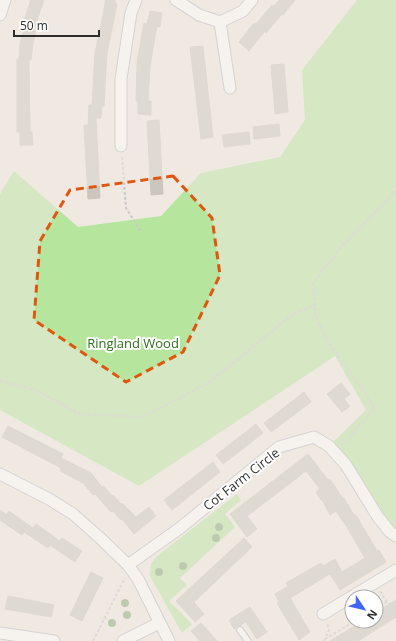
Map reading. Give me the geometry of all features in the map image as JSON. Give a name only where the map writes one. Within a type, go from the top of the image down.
[{"type":"street","points":[[0,15],[5,0]]},
{"type":"street","points":[[121,146],[121,79],[131,13],[136,0]]},
{"type":"street","points":[[176,0],[199,15],[220,22],[243,11],[252,0]]},
{"type":"street","points":[[220,22],[230,88]]},
{"type":"street","name":"Cot Farm Circle","points":[[129,567],[180,528],[279,447],[314,437],[329,446],[346,465],[378,517],[390,532],[396,536]]},
{"type":"street","points":[[0,474],[49,499],[74,514],[99,536],[129,567],[138,579],[169,641]]},
{"type":"street","points":[[323,614],[396,570]]},
{"type":"street","points":[[123,641],[159,623]]},
{"type":"street","points":[[0,633],[54,641]]},
{"type":"lane","points":[[240,630],[248,641]]},
{"type":"path","points":[[121,146],[126,208],[141,232]]},
{"type":"path","points":[[335,453],[375,408],[326,338],[316,317],[313,283],[343,245],[396,191]]},
{"type":"path","points":[[0,381],[34,389],[80,414],[143,417],[210,382],[293,314],[315,305]]},
{"type":"path","points":[[93,641],[129,567]]},
{"type":"path","points":[[376,583],[396,616]]},
{"type":"path","points":[[384,604],[388,602]]},
{"type":"path","points":[[323,614],[329,630],[324,640]]},
{"type":"path","points":[[324,640],[344,628]]},
{"type":"highlighted area","points":[[173,176],[212,218],[220,275],[183,352],[126,382],[34,320],[40,241],[70,190]]},
{"type":"green space","name":"Ringland Wood","points":[[357,0],[396,0],[396,536],[329,446],[366,410],[335,356],[139,486],[0,410],[0,194],[14,171],[78,227],[161,216],[201,173],[280,157],[305,120],[302,70]]},
{"type":"green space","points":[[237,494],[241,500],[225,514],[235,527],[180,578],[187,585],[169,601],[192,624],[182,633],[150,576],[151,564],[157,556]]},
{"type":"building","points":[[31,0],[44,0],[34,30],[36,31],[31,60],[29,60],[30,132],[32,132],[33,145],[20,145],[20,132],[17,132],[17,59],[19,59],[20,42],[25,27],[22,27]]},
{"type":"building","points":[[106,0],[115,0],[115,3],[117,4],[107,53],[104,106],[102,106],[101,118],[96,118],[100,198],[88,199],[84,125],[88,125],[89,105],[92,105],[95,53]]},
{"type":"building","points":[[279,0],[295,0],[266,33],[265,31],[249,51],[239,42],[254,23],[256,24],[272,5],[273,7]]},
{"type":"building","points":[[150,11],[162,13],[160,27],[157,26],[150,65],[148,101],[151,101],[151,115],[138,114],[138,101],[136,101],[137,63],[144,23],[147,24]]},
{"type":"building","points":[[203,46],[213,137],[201,139],[190,47]]},
{"type":"building","points":[[284,64],[288,112],[275,114],[271,65]]},
{"type":"building","points":[[159,120],[163,194],[151,195],[147,121]]},
{"type":"building","points":[[279,124],[280,136],[254,139],[253,127]]},
{"type":"building","points":[[249,132],[250,144],[224,147],[222,135]]},
{"type":"building","points":[[341,383],[350,394],[344,399],[350,406],[342,412],[327,394]]},
{"type":"building","points":[[304,392],[311,402],[271,432],[264,423]]},
{"type":"building","points":[[256,424],[263,433],[223,464],[216,455]]},
{"type":"building","points":[[8,426],[63,454],[61,458],[91,473],[102,487],[104,486],[112,496],[113,495],[136,517],[149,507],[156,516],[134,534],[122,519],[121,520],[113,511],[111,512],[83,483],[60,471],[61,468],[2,437]]},
{"type":"building","points":[[308,454],[328,480],[330,479],[343,499],[344,498],[354,515],[356,515],[377,551],[379,550],[386,562],[340,590],[330,574],[290,598],[310,632],[299,640],[277,603],[279,602],[275,594],[288,586],[286,583],[321,563],[323,566],[335,559],[342,572],[365,558],[336,511],[330,515],[316,492],[320,489],[306,471],[247,516],[257,529],[247,537],[230,514]]},
{"type":"building","points":[[213,462],[220,472],[172,510],[164,500]]},
{"type":"building","points":[[0,510],[7,515],[9,511],[33,528],[36,524],[60,541],[62,538],[82,551],[75,562],[50,545],[48,548],[24,532],[22,535],[0,520]]},
{"type":"building","points":[[244,538],[252,547],[194,602],[204,614],[195,622],[176,601]]},
{"type":"building","points":[[91,572],[103,578],[82,621],[70,615]]},
{"type":"building","points":[[8,596],[54,605],[51,617],[5,609]]},
{"type":"building","points":[[396,600],[396,617],[384,625],[384,607]]},
{"type":"building","points":[[250,607],[267,632],[257,639],[246,622],[234,629],[229,620]]},
{"type":"building","points":[[201,623],[217,641],[200,641],[191,631]]},
{"type":"building","points":[[350,629],[377,629],[358,641],[330,641]]}]
